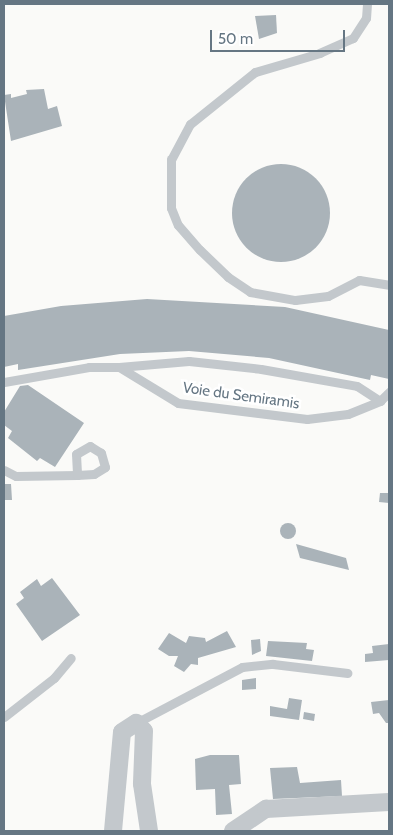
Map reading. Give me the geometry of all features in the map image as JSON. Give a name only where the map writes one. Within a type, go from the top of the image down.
[{"type":"street","points":[[113,831],[122,732],[136,723],[144,731],[142,784],[149,831]]},
{"type":"street","points":[[233,831],[266,809],[389,802]]},
{"type":"lane","points":[[367,4],[366,18],[353,38],[320,53],[255,72],[190,124],[171,159],[171,208],[178,226],[200,250],[228,277],[250,292],[295,300],[328,296],[359,280],[389,285]]},
{"type":"lane","points":[[4,382],[89,367],[189,361],[261,370],[357,386],[380,401]]},
{"type":"lane","name":"Voie du Semiramis","points":[[119,366],[178,403],[307,419],[348,414],[380,401],[389,392]]},
{"type":"lane","points":[[4,470],[16,476],[77,475]]},
{"type":"lane","points":[[4,716],[54,678],[71,658]]},
{"type":"lane","points":[[136,723],[242,667],[273,664],[347,673]]},
{"type":"shaded area","points":[[270,192],[286,192],[295,198],[286,209],[275,211],[273,223],[281,226],[289,221],[296,222],[314,237],[299,251],[269,251],[251,231],[250,211],[255,202]]},
{"type":"building","points":[[276,15],[277,33],[259,39],[255,16]]},
{"type":"building","points":[[44,89],[48,109],[57,106],[62,126],[11,141],[4,95],[11,94],[11,98],[27,94],[26,90]]},
{"type":"building","points":[[281,164],[300,168],[316,178],[326,194],[330,213],[326,232],[316,248],[300,258],[281,262],[262,258],[246,248],[236,232],[232,213],[236,194],[246,178],[262,168]]},
{"type":"building","points":[[147,299],[285,307],[389,330],[389,379],[371,375],[370,380],[269,358],[189,351],[120,354],[18,370],[18,364],[4,367],[4,316],[61,306]]},
{"type":"building","points":[[28,385],[84,423],[55,467],[40,458],[37,461],[8,438],[12,431],[4,425],[4,412],[20,386]]},
{"type":"building","points":[[4,484],[11,484],[12,500],[4,500]]},
{"type":"building","points":[[380,493],[389,493],[389,503],[379,502]]},
{"type":"building","points":[[285,523],[291,523],[296,528],[294,537],[285,539],[280,534],[280,528]]},
{"type":"building","points":[[296,544],[346,558],[349,570],[300,558]]},
{"type":"building","points":[[52,578],[80,615],[42,641],[16,604],[24,598],[20,592],[37,579],[41,586]]},
{"type":"building","points":[[227,631],[236,647],[198,658],[198,665],[191,664],[184,672],[174,666],[178,656],[169,656],[158,649],[169,633],[186,643],[189,636],[205,638],[206,642]]},
{"type":"building","points":[[260,639],[261,651],[252,655],[251,640]]},
{"type":"building","points":[[268,641],[307,643],[306,649],[314,650],[312,661],[266,656]]},
{"type":"building","points":[[389,644],[389,660],[365,662],[365,654],[373,653],[372,646]]},
{"type":"building","points":[[256,678],[256,689],[242,690],[242,680]]},
{"type":"building","points":[[289,698],[302,700],[299,720],[270,716],[270,706],[287,709]]},
{"type":"building","points":[[389,700],[389,723],[386,723],[379,713],[373,714],[371,702]]},
{"type":"building","points":[[304,712],[315,714],[314,721],[303,719]]},
{"type":"building","points":[[210,755],[239,755],[241,784],[229,785],[232,814],[216,815],[215,789],[196,790],[195,759]]},
{"type":"building","points":[[297,767],[300,783],[341,780],[342,796],[273,799],[270,768]]}]
